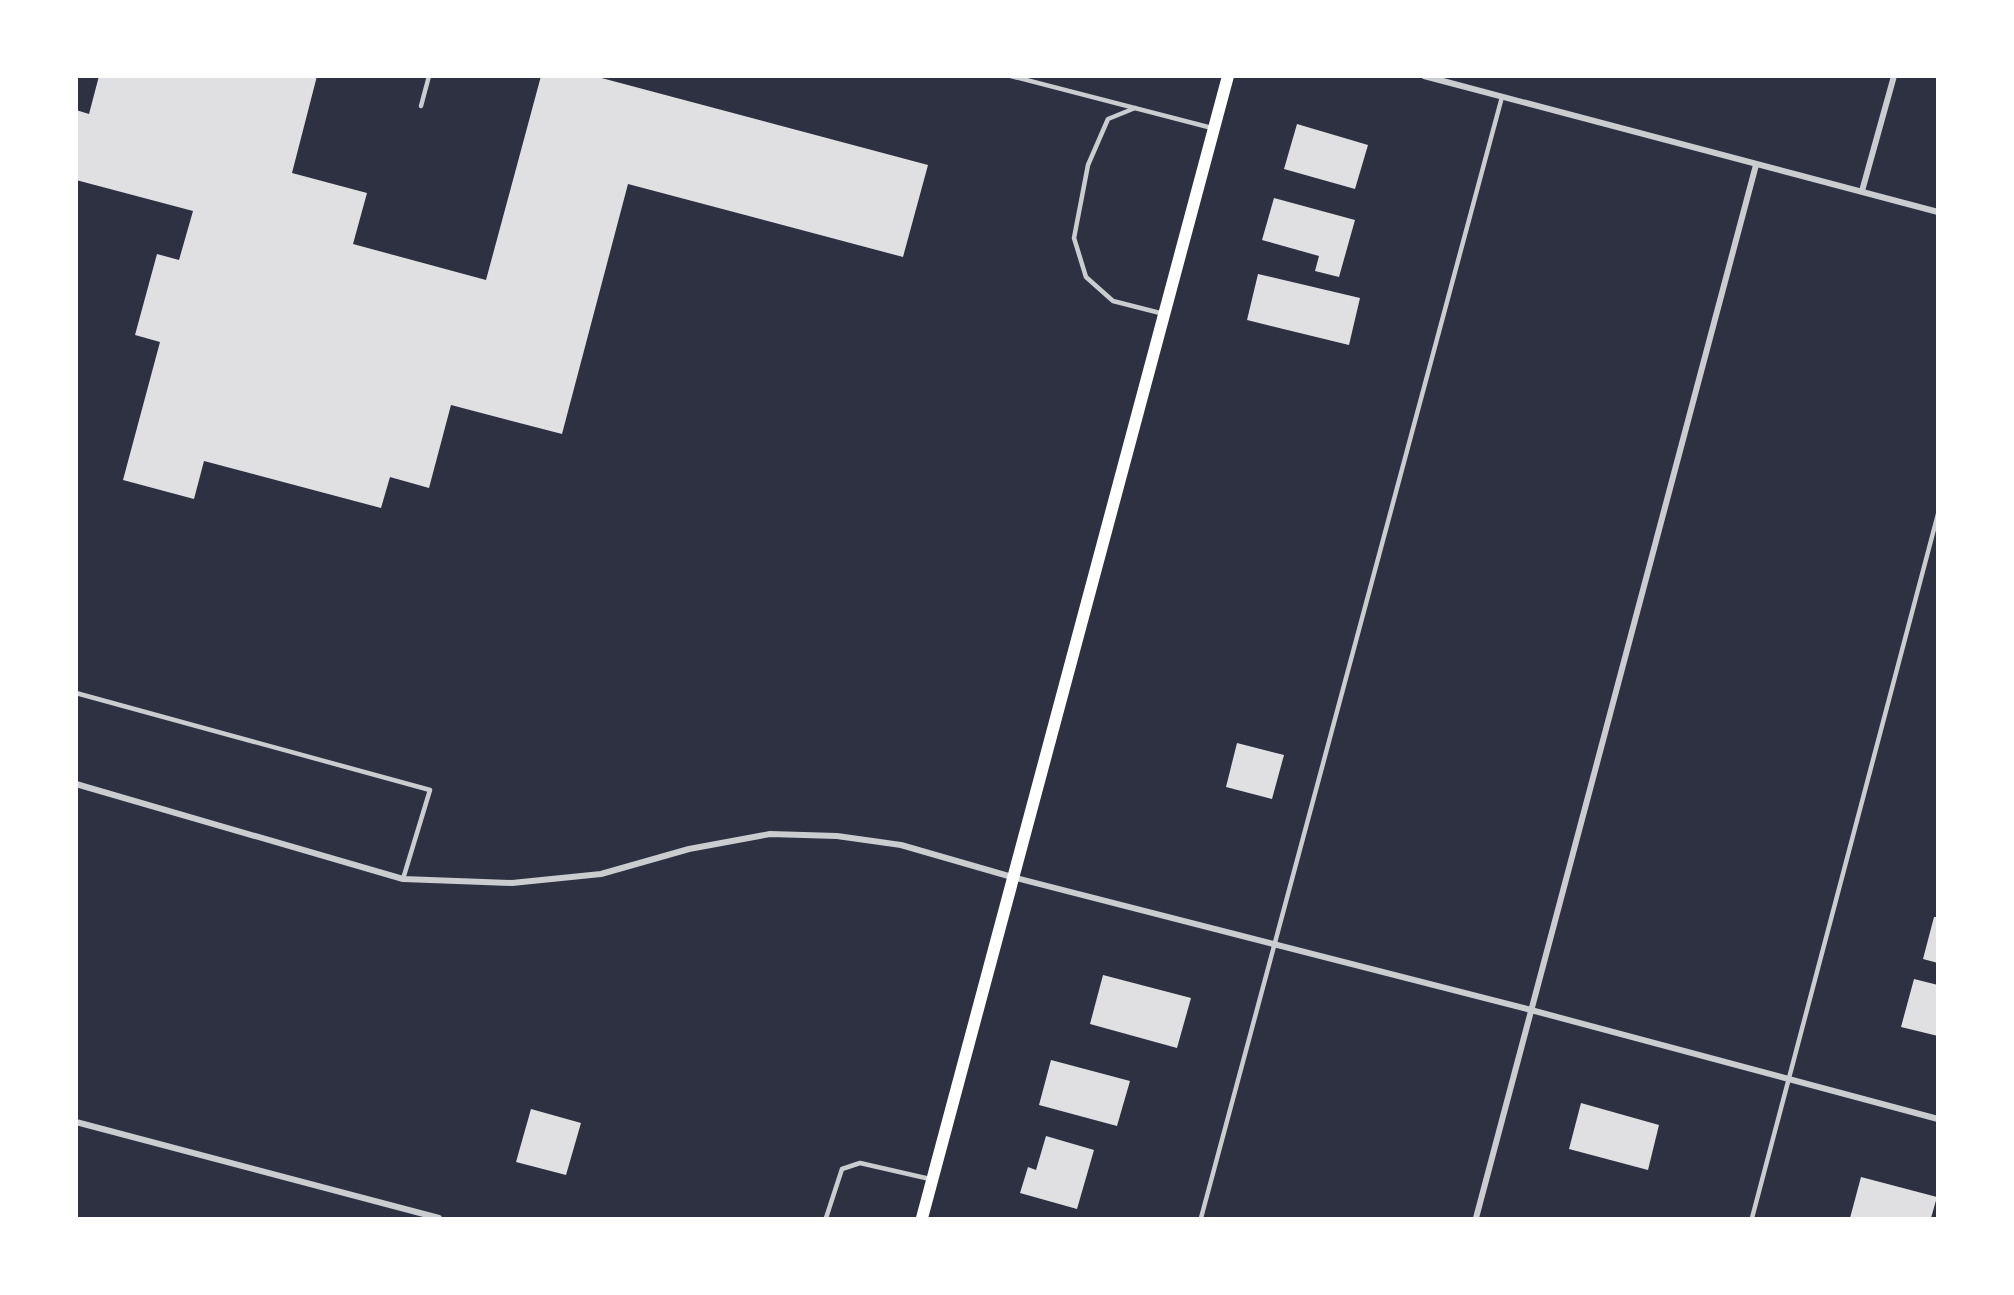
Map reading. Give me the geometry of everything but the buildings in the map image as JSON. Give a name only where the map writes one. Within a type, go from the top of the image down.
[{"type":"main road","points":[[922,1218],[1228,76]]},
{"type":"street","points":[[1424,76],[1938,212]]},
{"type":"street","points":[[1862,191],[1894,76]]},
{"type":"street","points":[[1476,1218],[1756,165]]},
{"type":"street","points":[[76,784],[402,879],[512,883],[601,874],[689,849],[770,834],[837,836],[901,845],[1012,877],[1531,1010],[1938,1119]]},
{"type":"street","points":[[76,1122],[440,1218]]},
{"type":"lane","points":[[421,106],[429,76]]},
{"type":"lane","points":[[1011,76],[1213,129]]},
{"type":"lane","points":[[1202,1218],[1502,97]]},
{"type":"lane","points":[[1135,108],[1108,119],[1088,165],[1074,238],[1086,277],[1113,301],[1164,314]]},
{"type":"lane","points":[[1752,1218],[1938,514]]},
{"type":"lane","points":[[76,693],[430,790],[402,879]]},
{"type":"lane","points":[[826,1218],[842,1169],[860,1163],[932,1180]]}]
